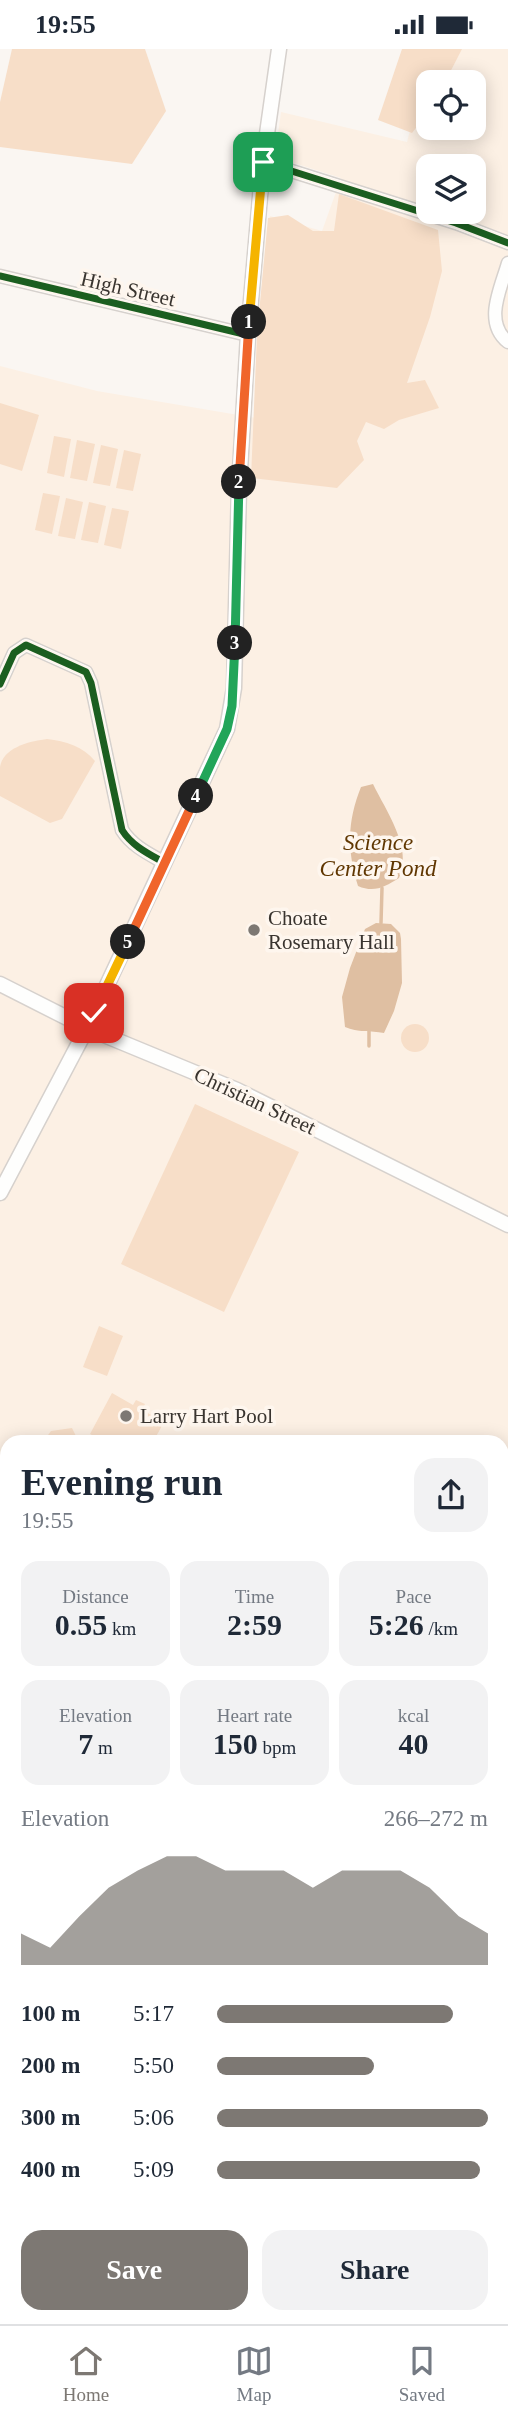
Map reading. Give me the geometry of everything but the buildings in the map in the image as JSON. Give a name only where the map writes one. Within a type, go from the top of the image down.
[{"type":"main road","points":[[0,1193],[87,1028],[227,729],[232,706],[239,487],[248,335],[263,162],[279,49]]},
{"type":"main road","name":"Christian Street","points":[[0,984],[87,1028],[237,1090],[508,1225]]},
{"type":"street","points":[[263,162],[456,223],[508,243]]},
{"type":"street","points":[[508,263],[495,313],[498,330],[508,342]]},
{"type":"street","name":"High Street","points":[[0,276],[248,335]]},
{"type":"street","points":[[0,684],[14,653],[26,645],[86,672],[91,683],[122,830],[138,847],[165,863]]},
{"type":"shaded area","points":[[12,49],[145,49],[166,111],[132,164],[0,147],[0,102]]},
{"type":"shaded area","points":[[402,49],[462,49],[451,70],[416,70],[416,128],[412,133],[378,120]]},
{"type":"shaded area","name":"Choate Rosemary Hall","points":[[431,49],[508,49],[508,1435],[0,1435],[0,366],[97,391],[256,418],[270,216],[322,231],[341,178],[275,157],[281,112],[407,142],[416,107],[416,140],[486,140],[486,70],[426,70]]},
{"type":"shaded area","points":[[339,194],[438,230],[442,271],[430,317],[407,383],[425,380],[439,408],[399,420],[384,429],[366,422],[357,441],[364,460],[337,488],[251,478],[257,334],[268,218],[288,215],[313,231],[334,231]]},
{"type":"shaded area","points":[[0,403],[39,415],[22,471],[0,464]]},
{"type":"shaded area","points":[[54,436],[71,439],[64,477],[47,473]]},
{"type":"shaded area","points":[[77,440],[95,444],[87,481],[70,478]]},
{"type":"shaded area","points":[[101,445],[118,449],[110,486],[93,483]]},
{"type":"shaded area","points":[[124,450],[141,454],[133,491],[116,488]]},
{"type":"shaded area","points":[[43,493],[60,496],[52,534],[35,530]]},
{"type":"shaded area","points":[[66,498],[83,502],[75,539],[58,536]]},
{"type":"shaded area","points":[[89,502],[106,506],[98,543],[81,540]]},
{"type":"shaded area","points":[[112,508],[129,511],[121,549],[104,545]]},
{"type":"shaded area","points":[[47,739],[73,745],[95,761],[62,819],[50,823],[0,796],[0,767],[6,754],[26,743]]},
{"type":"shaded area","points":[[415,1024],[425,1028],[429,1038],[425,1048],[415,1052],[405,1048],[401,1038],[405,1028]]},
{"type":"shaded area","points":[[195,1104],[299,1152],[224,1312],[121,1264]]},
{"type":"shaded area","points":[[99,1326],[123,1336],[107,1376],[83,1367]]},
{"type":"shaded area","name":"Larry Hart Pool","points":[[112,1393],[133,1405],[136,1400],[145,1404],[142,1410],[164,1422],[157,1435],[90,1434]]},
{"type":"shaded area","points":[[72,1428],[76,1435],[48,1435],[51,1431]]},
{"type":"water","name":"Science Center Pond","points":[[373,784],[391,818],[403,854],[399,878],[384,886],[369,889],[358,886],[350,836],[353,812],[361,787]]},
{"type":"water","points":[[376,923],[391,924],[400,933],[401,939],[402,983],[384,1033],[345,1027],[342,997],[365,929]]},
{"type":"waterway","points":[[381,923],[382,888]]},
{"type":"waterway","points":[[369,1030],[369,1046]]},
{"type":"cycle path","points":[[263,162],[456,223],[508,243]]},
{"type":"cycle path","points":[[0,276],[248,335]]},
{"type":"cycle path","points":[[0,684],[14,653],[26,645],[86,672],[91,683],[122,830],[136,845],[165,863]]},
{"type":"place","name":"Choate Rosemary Hall","points":[[254,930]]},
{"type":"place","name":"Larry Hart Pool","points":[[126,1416]]},
{"type":"route","points":[[94,1013],[227,729],[232,706],[239,487],[248,335],[263,162]]}]
